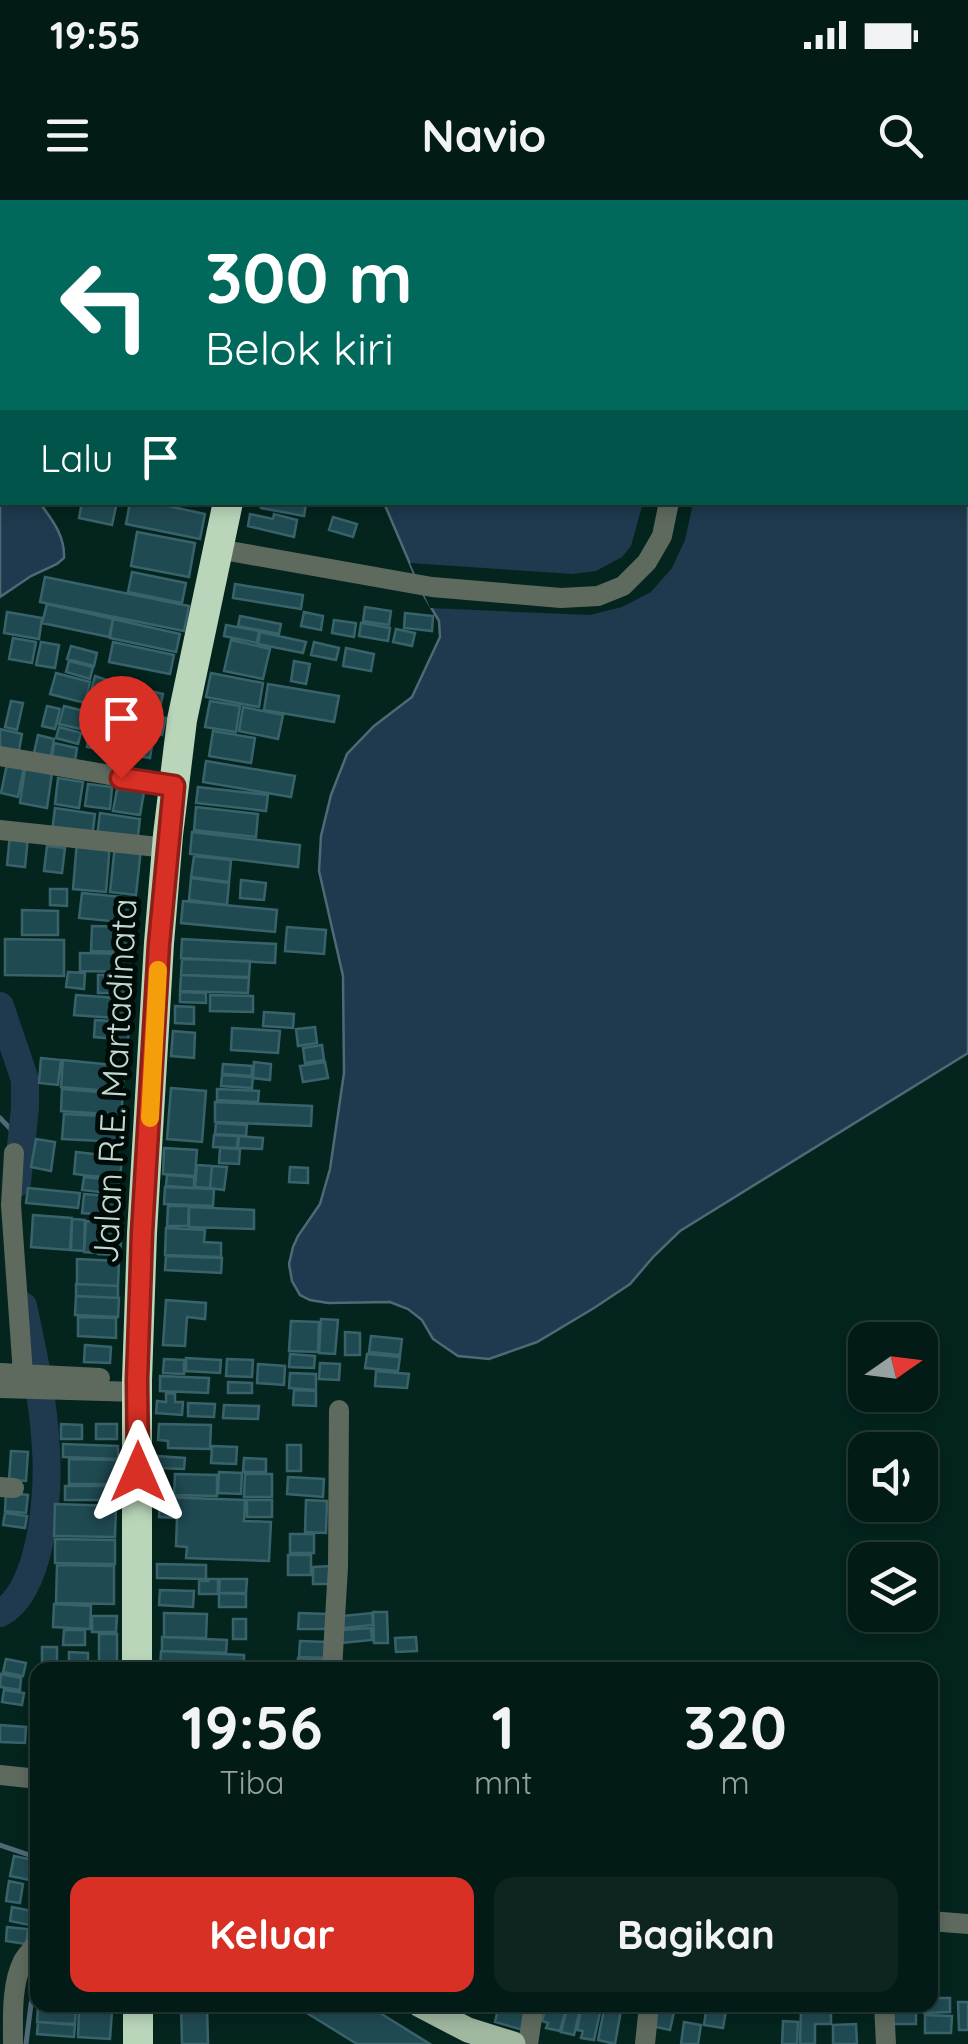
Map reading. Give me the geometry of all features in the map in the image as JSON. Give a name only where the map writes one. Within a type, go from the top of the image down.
[{"type":"highway","name":"Jalan R.E. Martadinata","points":[[137,1662],[142,1233],[159,944],[182,720],[227,505]]},
{"type":"highway","points":[[138,2012],[138,2044]]},
{"type":"main road","points":[[433,2012],[468,2030],[512,2044]]},
{"type":"street","points":[[218,548],[432,587],[562,598],[598,596],[623,586],[647,562],[662,536],[668,505]]},
{"type":"street","points":[[0,756],[174,786]]},
{"type":"street","points":[[0,830],[167,848]]},
{"type":"street","points":[[14,1153],[11,1205],[26,1379]]},
{"type":"street","points":[[0,1373],[54,1383],[138,1386]]},
{"type":"street","points":[[0,1388],[26,1379]]},
{"type":"street","points":[[332,1662],[338,1567],[339,1410]]},
{"type":"street","points":[[0,1776],[30,1778]]},
{"type":"street","points":[[938,1922],[968,1924]]},
{"type":"street","points":[[12,2044],[14,1996],[20,1970],[30,1951]]},
{"type":"street","points":[[528,2044],[533,2012]]},
{"type":"street","points":[[645,2044],[648,2012]]},
{"type":"street","points":[[884,2012],[886,2044]]},
{"type":"water","points":[[0,505],[41,505],[60,535],[64,558],[0,597]]},
{"type":"water","points":[[385,505],[968,505],[968,1053],[680,1231],[630,1284],[594,1308],[537,1342],[489,1359],[458,1356],[433,1339],[422,1320],[390,1302],[310,1300],[300,1295],[289,1264],[298,1236],[320,1204],[330,1169],[344,1073],[343,976],[319,871],[321,836],[347,754],[374,726],[412,697],[440,637],[439,621],[422,592]]},
{"type":"pier","points":[[642,505],[693,505],[685,540],[672,568],[651,592],[622,607],[590,615],[430,608],[410,563],[572,574],[596,571],[622,557],[631,546]]},
{"type":"building","points":[[81,505],[116,505],[112,525],[79,518]]},
{"type":"building","points":[[129,505],[163,505],[205,514],[200,539],[126,524]]},
{"type":"building","points":[[262,505],[306,505],[304,516],[261,508]]},
{"type":"building","points":[[250,514],[273,519],[274,514],[297,520],[294,537],[248,526]]},
{"type":"building","points":[[333,517],[357,524],[353,537],[329,530]]},
{"type":"building","points":[[137,532],[195,543],[189,577],[131,566]]},
{"type":"building","points":[[132,572],[186,583],[182,603],[128,592]]},
{"type":"building","points":[[45,577],[189,606],[184,631],[40,602]]},
{"type":"building","points":[[235,584],[303,595],[301,609],[233,598]]},
{"type":"building","points":[[47,604],[113,619],[109,637],[42,623]]},
{"type":"building","points":[[365,607],[391,611],[389,625],[363,621]]},
{"type":"building","points":[[7,612],[42,618],[39,639],[4,633]]},
{"type":"building","points":[[304,612],[323,616],[321,630],[301,626]]},
{"type":"building","points":[[405,613],[433,616],[432,631],[404,628]]},
{"type":"building","points":[[240,616],[281,624],[279,634],[238,626]]},
{"type":"building","points":[[113,619],[180,634],[176,652],[110,638]]},
{"type":"building","points":[[334,620],[356,623],[354,637],[332,633]]},
{"type":"building","points":[[361,623],[390,628],[388,641],[359,636]]},
{"type":"building","points":[[226,625],[259,631],[257,643],[224,636]]},
{"type":"building","points":[[396,629],[415,633],[412,646],[393,642]]},
{"type":"building","points":[[260,632],[306,642],[303,653],[258,644]]},
{"type":"building","points":[[13,638],[36,642],[32,663],[9,659]]},
{"type":"building","points":[[231,640],[270,649],[263,679],[224,671]]},
{"type":"building","points":[[41,642],[59,645],[55,668],[36,665]]},
{"type":"building","points":[[113,642],[174,655],[170,674],[109,662]]},
{"type":"building","points":[[314,642],[339,648],[336,660],[311,655]]},
{"type":"building","points":[[71,646],[97,653],[94,666],[67,659]]},
{"type":"building","points":[[346,648],[374,654],[371,671],[343,666]]},
{"type":"building","points":[[69,661],[93,667],[90,679],[66,672]]},
{"type":"building","points":[[294,661],[310,664],[306,684],[291,681]]},
{"type":"building","points":[[56,673],[90,682],[85,703],[50,694]]},
{"type":"building","points":[[211,673],[263,683],[259,707],[206,697]]},
{"type":"building","points":[[95,676],[107,680],[101,702],[89,699]]},
{"type":"building","points":[[108,681],[163,694],[159,712],[104,700]]},
{"type":"building","points":[[268,684],[339,696],[334,722],[264,710]]},
{"type":"building","points":[[11,701],[23,703],[17,730],[5,727]]},
{"type":"building","points":[[94,701],[140,712],[136,729],[90,718]]},
{"type":"building","points":[[210,701],[240,706],[236,732],[205,727]]},
{"type":"building","points":[[47,706],[60,709],[55,729],[42,726]]},
{"type":"building","points":[[64,706],[84,711],[80,729],[59,724]]},
{"type":"building","points":[[243,707],[283,715],[278,739],[239,731]]},
{"type":"building","points":[[141,713],[166,718],[162,735],[138,730]]},
{"type":"building","points":[[91,723],[154,734],[150,758],[87,747]]},
{"type":"building","points":[[59,727],[81,733],[78,744],[56,738]]},
{"type":"building","points":[[0,729],[22,734],[18,756],[0,752]]},
{"type":"building","points":[[213,731],[255,738],[251,763],[209,756]]},
{"type":"building","points":[[38,735],[54,739],[50,761],[33,757]]},
{"type":"building","points":[[54,743],[77,748],[75,761],[52,757]]},
{"type":"building","points":[[206,761],[295,776],[291,797],[203,782]]},
{"type":"building","points":[[7,764],[24,767],[18,797],[1,793]]},
{"type":"building","points":[[25,769],[52,773],[47,808],[20,803]]},
{"type":"building","points":[[58,778],[83,782],[79,808],[55,804]]},
{"type":"building","points":[[88,784],[112,787],[110,809],[85,806]]},
{"type":"building","points":[[198,787],[268,795],[266,811],[196,803]]},
{"type":"building","points":[[117,789],[144,792],[140,815],[113,811]]},
{"type":"building","points":[[196,807],[258,814],[256,837],[194,830]]},
{"type":"building","points":[[55,808],[95,814],[92,838],[52,832]]},
{"type":"building","points":[[100,813],[140,819],[137,843],[97,837]]},
{"type":"building","points":[[192,832],[300,845],[298,867],[190,854]]},
{"type":"building","points":[[10,835],[28,837],[25,867],[7,865]]},
{"type":"building","points":[[77,841],[110,843],[106,892],[73,889]]},
{"type":"building","points":[[115,845],[141,848],[136,895],[110,892]]},
{"type":"building","points":[[47,846],[65,848],[62,873],[44,871]]},
{"type":"building","points":[[194,856],[231,860],[229,882],[191,877]]},
{"type":"building","points":[[191,878],[229,883],[227,905],[189,900]]},
{"type":"building","points":[[241,880],[266,883],[264,900],[240,898]]},
{"type":"building","points":[[50,889],[67,889],[67,906],[50,905]]},
{"type":"building","points":[[82,893],[133,898],[131,923],[79,918]]},
{"type":"building","points":[[183,901],[277,910],[275,932],[181,923]]},
{"type":"building","points":[[22,910],[58,911],[58,935],[22,935]]},
{"type":"building","points":[[92,926],[131,927],[130,952],[91,951]]},
{"type":"building","points":[[287,927],[326,930],[324,954],[285,951]]},
{"type":"building","points":[[5,939],[64,940],[64,976],[5,975]]},
{"type":"building","points":[[182,939],[276,944],[275,963],[181,958]]},
{"type":"building","points":[[80,953],[130,954],[130,972],[80,971]]},
{"type":"building","points":[[182,959],[250,961],[249,977],[181,975]]},
{"type":"building","points":[[68,972],[85,973],[84,989],[66,987]]},
{"type":"building","points":[[98,975],[131,975],[131,993],[98,993]]},
{"type":"building","points":[[181,975],[249,978],[248,993],[180,991]]},
{"type":"building","points":[[180,992],[206,993],[206,1003],[180,1002]]},
{"type":"building","points":[[76,995],[131,999],[129,1019],[74,1015]]},
{"type":"building","points":[[210,995],[253,996],[253,1012],[210,1011]]},
{"type":"building","points":[[175,1006],[194,1007],[194,1024],[175,1023]]},
{"type":"building","points":[[264,1012],[294,1014],[293,1028],[263,1026]]},
{"type":"building","points":[[95,1020],[129,1022],[128,1040],[94,1037]]},
{"type":"building","points":[[315,1027],[317,1043],[298,1046],[296,1029]]},
{"type":"building","points":[[232,1028],[280,1031],[278,1053],[231,1050]]},
{"type":"building","points":[[173,1031],[195,1033],[194,1058],[171,1056]]},
{"type":"building","points":[[322,1045],[324,1060],[305,1063],[303,1048]]},
{"type":"building","points":[[41,1058],[61,1060],[58,1085],[39,1083]]},
{"type":"building","points":[[63,1060],[125,1066],[122,1092],[61,1087]]},
{"type":"building","points":[[254,1062],[271,1064],[270,1080],[253,1078]]},
{"type":"building","points":[[325,1062],[328,1078],[303,1082],[300,1066]]},
{"type":"building","points":[[223,1064],[252,1066],[252,1076],[222,1074]]},
{"type":"building","points":[[222,1075],[253,1077],[252,1088],[221,1086]]},
{"type":"building","points":[[171,1088],[206,1091],[202,1142],[167,1139]]},
{"type":"building","points":[[62,1089],[123,1094],[121,1115],[61,1111]]},
{"type":"building","points":[[217,1089],[259,1091],[258,1102],[217,1100]]},
{"type":"building","points":[[215,1102],[312,1106],[311,1126],[215,1122]]},
{"type":"building","points":[[64,1114],[121,1117],[120,1142],[62,1139]]},
{"type":"building","points":[[216,1123],[247,1125],[246,1136],[215,1134]]},
{"type":"building","points":[[214,1135],[238,1136],[237,1148],[213,1147]]},
{"type":"building","points":[[239,1136],[263,1138],[262,1149],[238,1148]]},
{"type":"building","points":[[36,1139],[55,1142],[51,1171],[31,1167]]},
{"type":"building","points":[[164,1148],[197,1150],[195,1176],[163,1174]]},
{"type":"building","points":[[220,1148],[240,1149],[239,1164],[219,1163]]},
{"type":"building","points":[[76,1152],[122,1157],[120,1179],[74,1174]]},
{"type":"building","points":[[197,1165],[212,1166],[210,1188],[195,1187]]},
{"type":"building","points":[[212,1166],[227,1167],[224,1190],[210,1188]]},
{"type":"building","points":[[290,1167],[308,1168],[308,1183],[289,1182]]},
{"type":"building","points":[[167,1175],[194,1177],[194,1188],[166,1186]]},
{"type":"building","points":[[84,1177],[119,1181],[118,1194],[82,1190]]},
{"type":"building","points":[[165,1187],[214,1189],[213,1206],[164,1204]]},
{"type":"building","points":[[28,1188],[80,1193],[78,1208],[26,1203]]},
{"type":"building","points":[[84,1194],[119,1197],[118,1216],[82,1213]]},
{"type":"building","points":[[168,1206],[189,1206],[188,1226],[167,1226]]},
{"type":"building","points":[[189,1207],[254,1210],[254,1229],[189,1227]]},
{"type":"building","points":[[33,1215],[72,1218],[70,1250],[31,1247]]},
{"type":"building","points":[[72,1219],[85,1220],[84,1251],[71,1250]]},
{"type":"building","points":[[86,1221],[99,1222],[97,1253],[84,1252]]},
{"type":"building","points":[[99,1222],[122,1223],[120,1255],[98,1254]]},
{"type":"building","points":[[166,1228],[205,1230],[204,1242],[221,1243],[221,1257],[165,1255]]},
{"type":"building","points":[[166,1256],[222,1258],[221,1273],[165,1270]]},
{"type":"building","points":[[77,1259],[119,1261],[118,1286],[77,1284]]},
{"type":"building","points":[[76,1284],[118,1286],[118,1298],[76,1296]]},
{"type":"building","points":[[76,1296],[119,1298],[118,1317],[75,1315]]},
{"type":"building","points":[[166,1300],[206,1303],[205,1319],[187,1317],[185,1346],[163,1345]]},
{"type":"building","points":[[78,1317],[116,1318],[116,1338],[78,1336]]},
{"type":"building","points":[[321,1319],[338,1320],[335,1354],[319,1353]]},
{"type":"building","points":[[291,1321],[319,1322],[318,1352],[289,1351]]},
{"type":"building","points":[[345,1332],[360,1333],[360,1355],[345,1355]]},
{"type":"building","points":[[371,1336],[402,1339],[400,1355],[369,1352]]},
{"type":"building","points":[[85,1345],[111,1347],[110,1363],[84,1362]]},
{"type":"building","points":[[290,1354],[315,1356],[314,1368],[289,1367]]},
{"type":"building","points":[[367,1354],[400,1357],[398,1371],[365,1368]]},
{"type":"building","points":[[186,1358],[221,1360],[220,1373],[186,1371]]},
{"type":"building","points":[[164,1359],[184,1360],[184,1374],[163,1373]]},
{"type":"building","points":[[227,1359],[253,1360],[252,1377],[226,1376]]},
{"type":"building","points":[[320,1363],[340,1364],[339,1380],[319,1379]]},
{"type":"building","points":[[258,1364],[285,1366],[284,1385],[257,1383]]},
{"type":"building","points":[[376,1371],[409,1374],[407,1388],[375,1386]]},
{"type":"building","points":[[290,1373],[316,1374],[316,1390],[289,1388]]},
{"type":"building","points":[[160,1376],[209,1378],[208,1393],[160,1391]]},
{"type":"building","points":[[228,1382],[252,1383],[252,1393],[228,1393]]},
{"type":"building","points":[[294,1390],[316,1391],[316,1406],[293,1405]]},
{"type":"building","points":[[166,1393],[175,1394],[175,1402],[183,1402],[182,1415],[156,1413],[157,1401],[166,1402]]},
{"type":"building","points":[[188,1403],[215,1404],[214,1417],[188,1416]]},
{"type":"building","points":[[224,1405],[259,1406],[258,1419],[223,1418]]},
{"type":"building","points":[[61,1424],[82,1425],[82,1439],[61,1439]]},
{"type":"building","points":[[96,1424],[117,1424],[117,1439],[96,1439]]},
{"type":"building","points":[[159,1424],[211,1425],[210,1449],[168,1448],[168,1441],[158,1440]]},
{"type":"building","points":[[63,1444],[118,1446],[118,1459],[63,1457]]},
{"type":"building","points":[[287,1445],[301,1445],[301,1471],[287,1471]]},
{"type":"building","points":[[212,1446],[237,1447],[236,1464],[211,1463]]},
{"type":"building","points":[[11,1451],[28,1452],[26,1481],[9,1480]]},
{"type":"building","points":[[157,1456],[185,1458],[184,1469],[156,1468]]},
{"type":"building","points":[[244,1458],[266,1459],[266,1472],[243,1472]]},
{"type":"building","points":[[69,1459],[117,1460],[117,1484],[69,1484]]},
{"type":"building","points":[[219,1472],[242,1473],[241,1494],[218,1493]]},
{"type":"building","points":[[175,1474],[217,1475],[217,1496],[174,1495]]},
{"type":"building","points":[[245,1474],[272,1474],[272,1497],[244,1497]]},
{"type":"building","points":[[288,1477],[324,1479],[323,1497],[287,1494]]},
{"type":"building","points":[[65,1486],[116,1486],[116,1500],[65,1500]]},
{"type":"building","points":[[6,1493],[28,1495],[26,1513],[5,1511]]},
{"type":"building","points":[[160,1497],[245,1500],[244,1521],[271,1522],[269,1561],[186,1558],[187,1547],[176,1546],[177,1518],[159,1517]]},
{"type":"building","points":[[247,1500],[272,1500],[272,1517],[247,1517]]},
{"type":"building","points":[[306,1500],[327,1501],[326,1533],[305,1532]]},
{"type":"building","points":[[55,1504],[116,1506],[115,1537],[54,1536]]},
{"type":"building","points":[[5,1513],[27,1516],[25,1528],[3,1525]]},
{"type":"building","points":[[290,1534],[314,1534],[314,1553],[290,1553]]},
{"type":"building","points":[[55,1539],[115,1540],[115,1564],[55,1563]]},
{"type":"building","points":[[288,1555],[311,1555],[311,1575],[288,1575]]},
{"type":"building","points":[[157,1564],[206,1565],[206,1579],[157,1578]]},
{"type":"building","points":[[57,1565],[114,1566],[114,1604],[56,1603]]},
{"type":"building","points":[[332,1566],[332,1584],[313,1584],[313,1567]]},
{"type":"building","points":[[218,1579],[218,1594],[199,1594],[199,1581]]},
{"type":"building","points":[[220,1579],[247,1579],[246,1593],[219,1593]]},
{"type":"building","points":[[160,1590],[194,1591],[193,1607],[159,1605]]},
{"type":"building","points":[[219,1593],[246,1594],[246,1607],[219,1607]]},
{"type":"building","points":[[54,1604],[91,1606],[90,1629],[53,1627]]},
{"type":"building","points":[[373,1612],[387,1612],[388,1643],[374,1643]]},
{"type":"building","points":[[164,1613],[207,1614],[206,1638],[164,1637]]},
{"type":"building","points":[[299,1613],[327,1614],[327,1629],[298,1629]]},
{"type":"building","points":[[372,1613],[373,1625],[343,1628],[341,1616]]},
{"type":"building","points":[[92,1616],[117,1616],[116,1632],[92,1632]]},
{"type":"building","points":[[233,1619],[246,1619],[246,1639],[233,1639]]},
{"type":"building","points":[[371,1628],[372,1640],[342,1643],[341,1630]]},
{"type":"building","points":[[64,1630],[85,1630],[85,1645],[63,1645]]},
{"type":"building","points":[[99,1634],[117,1634],[117,1662],[99,1662]]},
{"type":"building","points":[[162,1637],[227,1640],[226,1653],[162,1651]]},
{"type":"building","points":[[416,1637],[417,1651],[396,1652],[395,1638]]},
{"type":"building","points":[[300,1641],[328,1642],[327,1658],[299,1657]]},
{"type":"building","points":[[42,1647],[57,1647],[57,1662],[42,1662]]},
{"type":"building","points":[[161,1651],[244,1655],[244,1662],[160,1662]]},
{"type":"building","points":[[69,1652],[88,1653],[88,1662],[69,1662]]},
{"type":"building","points":[[298,1658],[330,1660],[330,1662],[298,1662]]},
{"type":"building","points":[[6,1659],[26,1663],[23,1676],[3,1672]]},
{"type":"building","points":[[1,1674],[21,1678],[20,1690],[0,1687]]},
{"type":"building","points":[[4,1690],[24,1693],[22,1705],[2,1702]]},
{"type":"building","points":[[0,1725],[26,1727],[25,1743],[0,1742]]},
{"type":"building","points":[[14,1856],[30,1859],[30,1880],[10,1876]]},
{"type":"building","points":[[9,1881],[23,1884],[20,1903],[6,1901]]},
{"type":"building","points":[[12,1907],[30,1911],[30,1925],[10,1921]]},
{"type":"building","points":[[7,1927],[28,1929],[26,1944],[6,1941]]},
{"type":"building","points":[[938,1998],[950,1998],[950,2012],[924,2013],[938,2012]]},
{"type":"building","points":[[958,2002],[968,2002],[968,2030],[959,2030]]},
{"type":"building","points":[[38,2012],[76,2012],[75,2024],[37,2022]]},
{"type":"building","points":[[79,2012],[112,2012],[110,2039],[78,2037]]},
{"type":"building","points":[[181,2012],[207,2012],[208,2044],[182,2044]]},
{"type":"building","points":[[305,2012],[378,2012],[430,2044],[357,2044]]},
{"type":"building","points":[[497,2012],[528,2013],[523,2030],[495,2022]]},
{"type":"building","points":[[545,2012],[565,2012],[560,2031],[546,2028],[548,2023],[542,2021]]},
{"type":"building","points":[[566,2012],[579,2012],[574,2035],[561,2032]]},
{"type":"building","points":[[581,2012],[600,2012],[594,2040],[581,2038],[583,2031],[577,2030]]},
{"type":"building","points":[[604,2012],[621,2012],[615,2044],[598,2040]]},
{"type":"building","points":[[654,2012],[674,2012],[670,2030],[652,2026]]},
{"type":"building","points":[[706,2012],[726,2012],[723,2028],[704,2025]]},
{"type":"building","points":[[801,2012],[831,2012],[831,2024],[815,2024],[815,2044],[800,2044]]},
{"type":"building","points":[[894,2012],[916,2012],[916,2024],[893,2024]]},
{"type":"building","points":[[925,2015],[952,2016],[951,2033],[925,2033]]},
{"type":"building","points":[[783,2021],[798,2022],[797,2044],[782,2044]]},
{"type":"building","points":[[38,2022],[75,2025],[74,2037],[37,2034]]},
{"type":"building","points":[[684,2022],[701,2025],[698,2044],[681,2044]]},
{"type":"building","points":[[856,2024],[857,2044],[833,2044],[833,2025]]},
{"type":"waterway","points":[[0,1006],[25,1080],[17,1183]]},
{"type":"waterway","points":[[0,1118],[22,1141]]},
{"type":"waterway","points":[[0,1613],[14,1602],[34,1563],[46,1490],[43,1414],[23,1306]]},
{"type":"waterway","points":[[0,1845],[30,1855]]},
{"type":"waterway","points":[[26,2044],[30,2012]]},
{"type":"slow traffic","points":[[150,1118],[158,970]]},
{"type":"route","points":[[121,778],[174,786],[159,944],[142,1233],[138,1472]]}]
